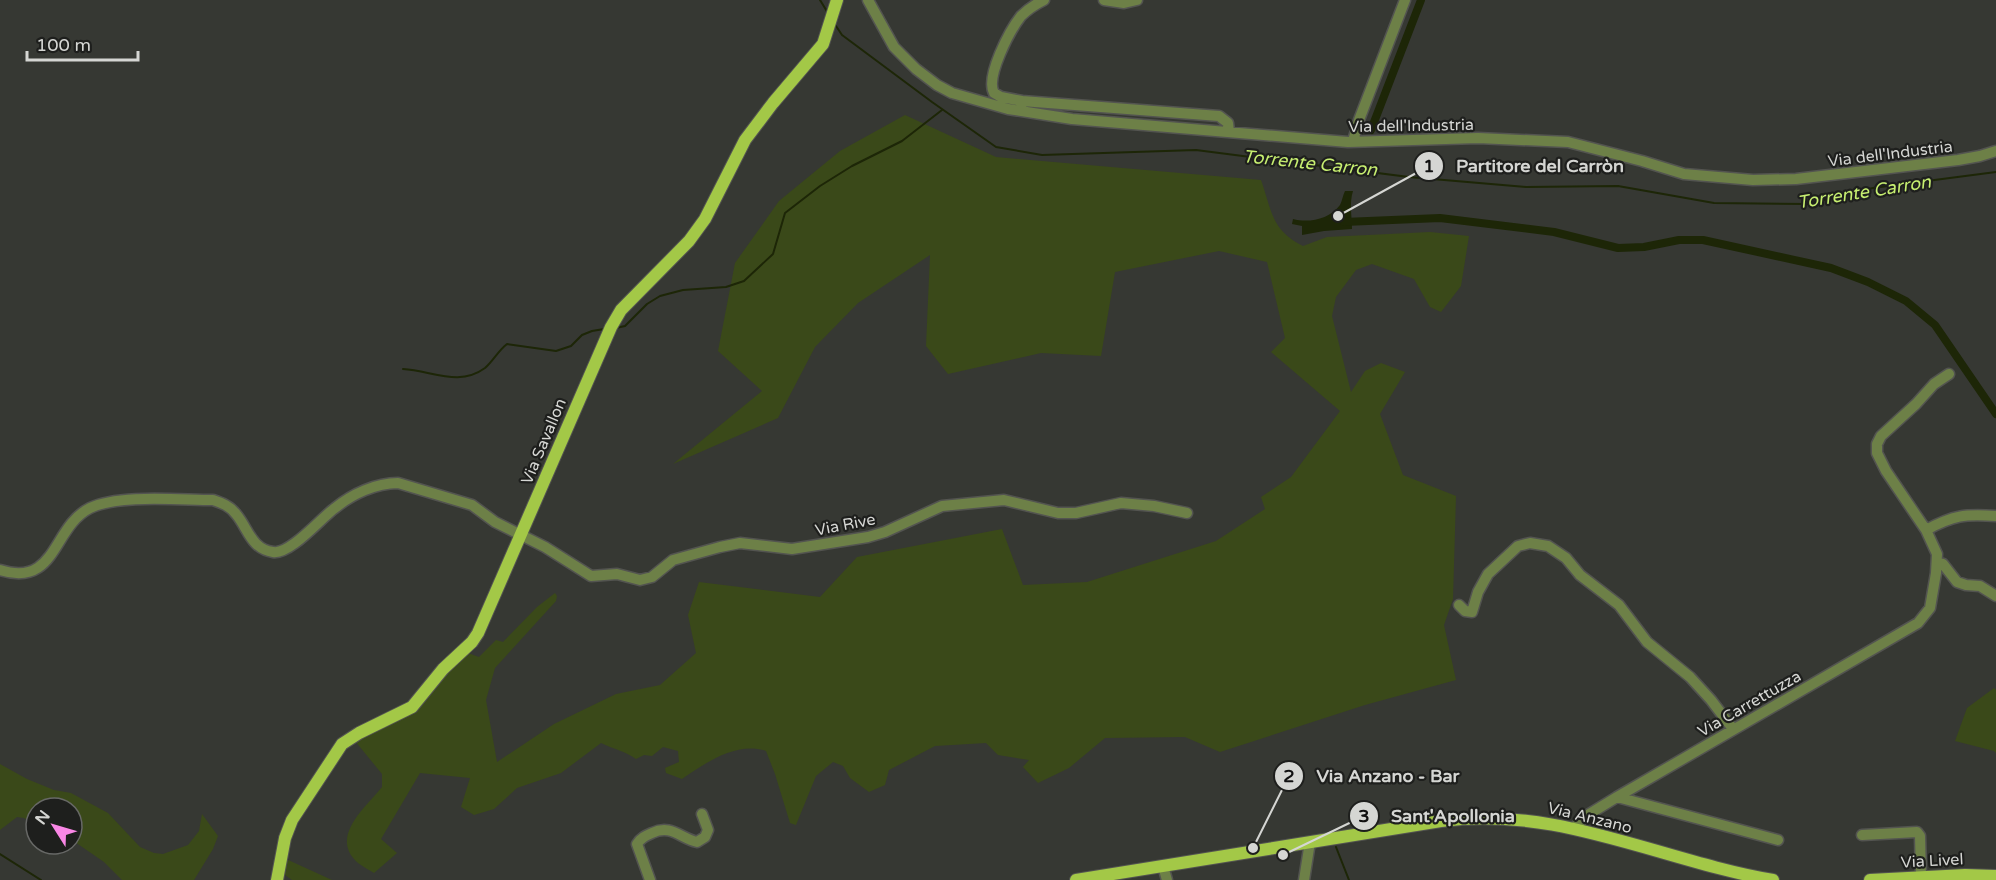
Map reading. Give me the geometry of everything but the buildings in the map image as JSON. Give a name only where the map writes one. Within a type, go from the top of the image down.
[{"type":"main road","name":"Via Savallon","points":[[280,879],[285,838],[292,820],[334,755],[349,738],[412,707],[449,662],[472,642],[478,633],[609,330],[630,300],[689,241],[705,219],[745,140],[817,52],[827,36],[837,0]]},
{"type":"main road","name":"Via Anzano","points":[[1076,880],[1454,819],[1528,820],[1574,828],[1739,873],[1773,880]]},
{"type":"main road","name":"Via Livel","points":[[1870,880],[1996,876]]},
{"type":"street","name":"Via dell'Industria","points":[[868,0],[894,47],[916,69],[937,85],[952,93],[1021,106],[1072,119],[1353,141],[1394,142],[1478,138],[1568,142],[1684,174],[1753,180],[1796,180],[1958,160],[1996,151]]},
{"type":"street","points":[[1021,106],[994,93],[991,85],[993,75],[1011,31],[1029,9],[1044,0]]},
{"type":"street","points":[[1104,0],[1124,3],[1137,0]]},
{"type":"street","points":[[1353,141],[1405,0]]},
{"type":"street","points":[[1949,374],[1934,384],[1881,436],[1877,444],[1877,453],[1886,471],[1926,530],[1937,554],[1937,561],[1943,564],[1958,582],[1980,586],[1996,596]]},
{"type":"street","name":"Via Rive","points":[[0,570],[12,573],[34,571],[55,551],[75,518],[89,508],[105,503],[213,500],[225,504],[236,513],[249,538],[270,552],[280,552],[311,529],[335,507],[362,492],[386,483],[398,483],[461,500],[495,522],[545,547],[578,570],[591,576],[617,574],[640,580],[652,577],[673,560],[720,547],[740,543],[792,549],[868,537],[885,532],[942,506],[1004,500],[1058,513],[1076,513],[1121,504],[1154,506],[1187,513]]},
{"type":"street","points":[[1926,530],[1947,519],[1970,515],[1996,516]]},
{"type":"street","points":[[1459,605],[1465,611],[1472,612],[1478,592],[1488,574],[1518,546],[1530,543],[1548,546],[1566,558],[1580,575],[1619,605],[1647,642],[1690,677],[1733,729]]},
{"type":"street","name":"Via Carrettuzza","points":[[1574,828],[1583,818],[1617,796],[1918,623],[1930,608],[1937,561]]},
{"type":"street","points":[[1617,796],[1778,840]]},
{"type":"street","points":[[650,880],[637,844],[640,838],[661,829],[667,829],[697,842],[705,837],[708,830],[702,814]]},
{"type":"street","points":[[1862,835],[1917,832],[1920,836],[1927,878]]},
{"type":"street","points":[[1304,880],[1310,842]]},
{"type":"street","points":[[1163,866],[1167,880]]},
{"type":"shaded area","points":[[905,115],[996,157],[1261,180],[1274,219],[1284,233],[1303,246],[1327,237],[1430,232],[1469,236],[1461,286],[1441,312],[1430,307],[1414,279],[1372,264],[1356,270],[1336,297],[1332,316],[1351,392],[1365,371],[1381,363],[1405,372],[1380,414],[1403,475],[1456,496],[1453,599],[1444,625],[1456,680],[1365,705],[1220,752],[1185,737],[1105,738],[1069,768],[1038,783],[1023,767],[1029,760],[998,755],[986,743],[935,746],[889,770],[885,785],[869,792],[850,778],[843,766],[833,762],[816,776],[796,825],[790,823],[766,751],[755,749],[733,751],[722,755],[682,779],[666,773],[665,768],[679,762],[678,751],[663,747],[652,756],[644,755],[636,759],[601,743],[561,773],[517,788],[494,809],[474,815],[461,807],[470,778],[420,773],[381,839],[397,853],[374,873],[358,863],[348,850],[349,830],[382,787],[382,774],[355,741],[414,713],[444,676],[468,653],[479,657],[496,640],[503,642],[537,607],[555,593],[556,601],[495,668],[486,700],[497,762],[554,724],[616,694],[660,685],[696,653],[688,615],[699,582],[820,597],[857,557],[1002,529],[1023,585],[1087,582],[1216,541],[1265,509],[1261,497],[1291,477],[1340,411],[1271,352],[1285,338],[1267,262],[1219,251],[1115,272],[1101,356],[1041,353],[948,374],[926,346],[930,255],[858,303],[815,347],[778,418],[673,464],[762,391],[718,351],[735,263],[779,201],[840,151]]},
{"type":"shaded area","points":[[1345,191],[1353,191],[1352,229],[1302,235],[1302,226],[1292,224],[1293,219],[1305,221],[1330,214],[1340,205]]},
{"type":"shaded area","points":[[1994,688],[1996,690],[1996,753],[1955,741],[1967,708]]},
{"type":"shaded area","points":[[0,764],[27,779],[77,796],[24,796],[24,818],[17,817],[0,830]]},
{"type":"shaded area","points":[[84,800],[108,813],[140,847],[154,853],[163,854],[188,845],[199,831],[202,814],[218,836],[213,849],[194,880],[122,880],[104,862],[84,848]]},
{"type":"shaded area","points":[[286,859],[332,880],[292,880],[285,875]]},
{"type":"waterway","name":"Torrente Carron","points":[[820,0],[828,13]]},
{"type":"waterway","points":[[1371,130],[1421,0]]},
{"type":"waterway","name":"Torrente Carron","points":[[834,23],[842,35],[996,147],[1042,155],[1196,150],[1409,177],[1526,187],[1618,186],[1714,203],[1807,204],[1873,188],[1996,172]]},
{"type":"waterway","points":[[616,328],[625,326],[647,304],[660,296],[683,290],[726,287],[744,281],[773,254],[785,213],[820,186],[852,166],[902,141],[942,110]]},
{"type":"waterway","points":[[1344,222],[1440,218],[1554,232],[1618,248],[1644,247],[1679,240],[1703,240],[1831,268],[1868,282],[1906,301],[1935,325],[1996,414]]},
{"type":"waterway","points":[[403,369],[446,376],[465,376],[475,374],[485,368],[507,344],[556,351],[571,346],[582,335],[604,329]]},
{"type":"waterway","points":[[1336,847],[1349,880]]},
{"type":"waterway","points":[[0,854],[41,880]]},
{"type":"place","name":"Partitore del Carròn","points":[[1338,216]]},
{"type":"place","name":"Via Anzano - Bar","points":[[1253,848]]},
{"type":"place","name":"Sant'Apollonia","points":[[1283,855]]}]
